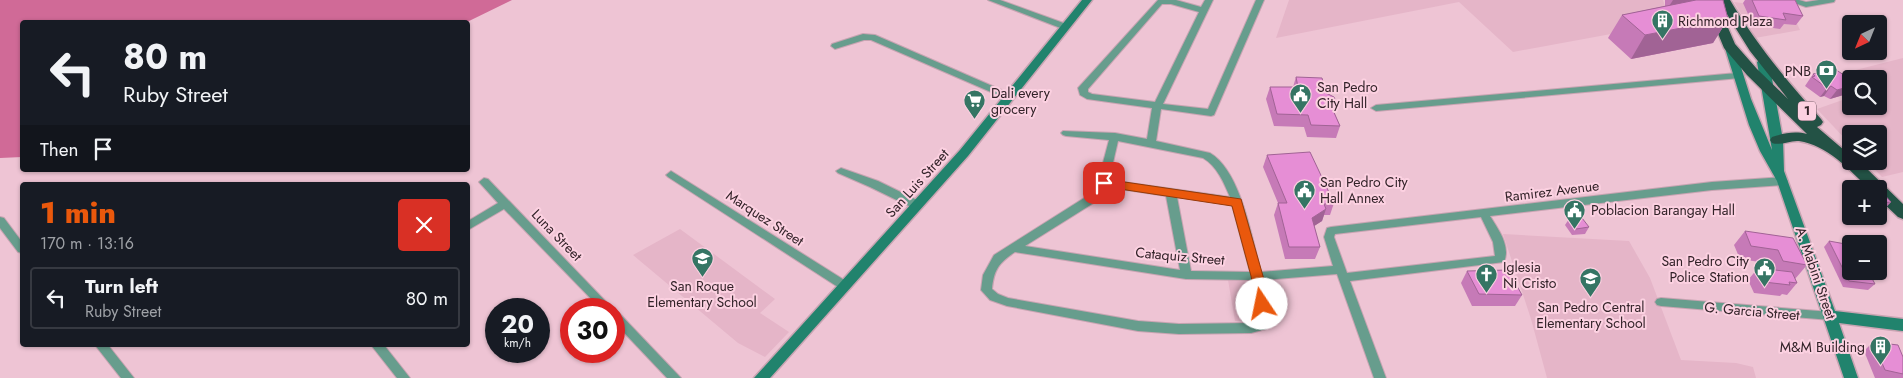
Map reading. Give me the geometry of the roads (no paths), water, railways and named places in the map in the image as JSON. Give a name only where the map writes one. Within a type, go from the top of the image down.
[{"type":"highway","name":"1","points":[[1710,0],[1729,45],[1766,86],[1826,144],[1842,155]]},
{"type":"highway","name":"1","points":[[1724,0],[1744,35],[1763,62],[1842,151]]},
{"type":"highway","points":[[1777,140],[1797,136],[1826,144]]},
{"type":"highway","name":"1","points":[[1860,170],[1869,180]]},
{"type":"highway","name":"1","points":[[1887,198],[1903,213]]},
{"type":"street","points":[[992,0],[1066,27]]},
{"type":"street","name":"San Luis Street","points":[[760,378],[917,205],[1010,97],[1088,0]]},
{"type":"street","points":[[1151,143],[1157,107],[1209,0]]},
{"type":"street","points":[[1204,11],[1171,1],[1160,2],[1082,90],[1083,93],[1090,97],[1211,113],[1260,0]]},
{"type":"street","points":[[1790,0],[1806,4],[1831,0]]},
{"type":"street","points":[[835,46],[863,37],[872,37],[1010,97]]},
{"type":"street","name":"A. Mabini Street","points":[[1729,45],[1737,76],[1767,153],[1781,175],[1851,378]]},
{"type":"street","name":"A. Mabini Street","points":[[1763,62],[1777,140],[1781,175]]},
{"type":"street","points":[[1376,108],[1737,76]]},
{"type":"street","points":[[1066,133],[1114,136],[1211,158],[1218,166],[1237,202],[1257,276],[1264,318],[1262,326],[1251,328],[1179,329],[1138,326],[1007,302],[994,297],[986,290],[988,275],[998,258],[1096,196],[1104,183],[1114,136]]},
{"type":"street","points":[[841,171],[874,184],[917,205]]},
{"type":"street","name":"Marquez Street","points":[[671,175],[845,286]]},
{"type":"street","name":"Ramirez Avenue","points":[[1342,274],[1329,237],[1332,231],[1703,187],[1781,175]]},
{"type":"street","name":"Luna Street","points":[[484,182],[597,298]]},
{"type":"street","points":[[1104,183],[1237,202]]},
{"type":"street","points":[[1171,194],[1186,275]]},
{"type":"street","points":[[470,225],[505,203]]},
{"type":"street","name":"Cataquiz Street","points":[[1014,248],[1186,275],[1342,274],[1500,260],[1501,253],[1495,233],[1484,214]]},
{"type":"street","points":[[0,221],[20,246]]},
{"type":"street","points":[[1342,274],[1380,378]]},
{"type":"street","name":"G. Garcia Street","points":[[1661,302],[1831,316],[1903,325]]},
{"type":"street","points":[[625,326],[675,378]]},
{"type":"street","points":[[103,347],[128,378]]},
{"type":"street","points":[[379,347],[404,378]]},
{"type":"place","name":"Richmond Plaza","points":[[1662,40]]},
{"type":"place","name":"PNB","points":[[1827,90]]},
{"type":"place","name":"San Pedro City Hall","points":[[1301,114]]},
{"type":"place","name":"Dali every grocery","points":[[975,120]]},
{"type":"place","name":"San Pedro City Hall Annex","points":[[1304,209]]},
{"type":"place","name":"Poblacion Barangay Hall","points":[[1575,229]]},
{"type":"place","name":"San Roque Elementary School","points":[[702,277]]},
{"type":"place","name":"San Pedro City Police Station","points":[[1765,288]]},
{"type":"place","name":"Iglesia Ni Cristo","points":[[1487,294]]},
{"type":"place","name":"San Pedro Central Elementary School","points":[[1591,298]]},
{"type":"place","name":"M&M Building","points":[[1881,366]]}]
